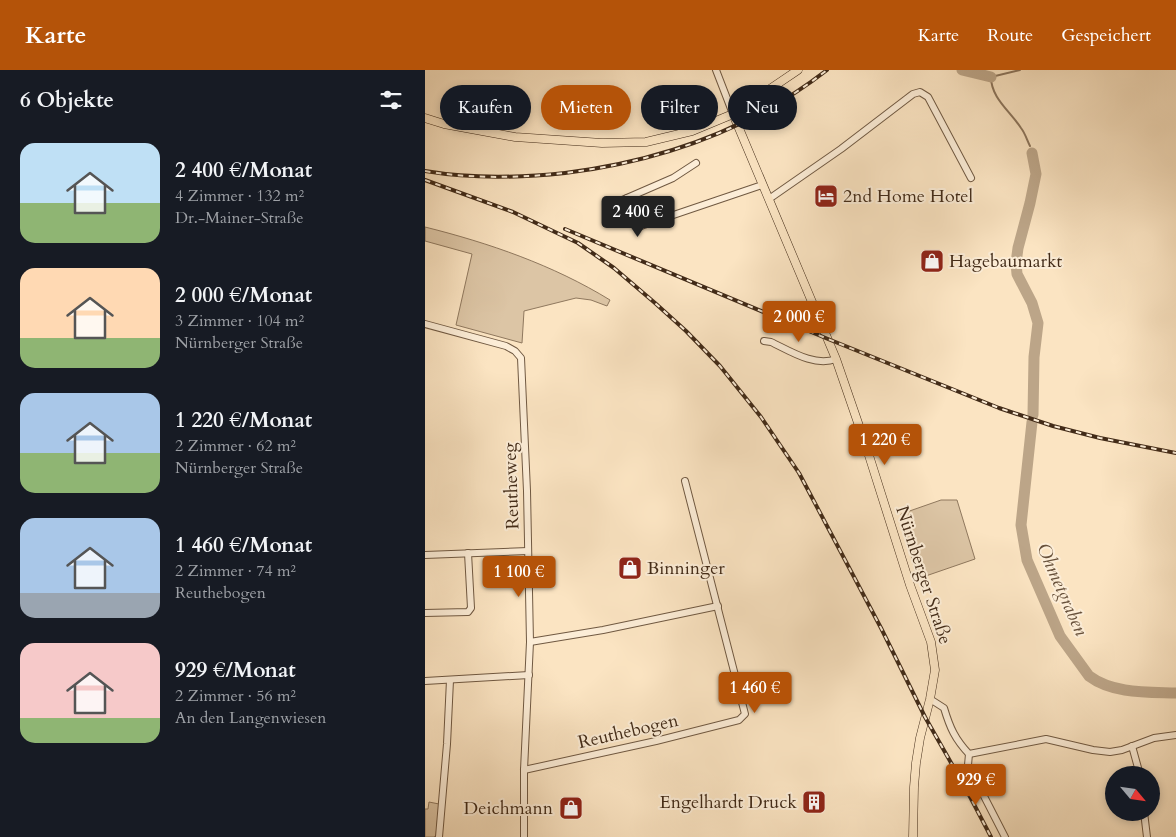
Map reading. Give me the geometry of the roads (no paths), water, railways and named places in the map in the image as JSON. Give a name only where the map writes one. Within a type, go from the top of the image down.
[{"type":"main road","points":[[776,85],[798,70]]},
{"type":"main road","points":[[425,118],[444,124],[515,137],[556,141],[624,143],[664,139],[692,131],[728,116]]},
{"type":"main road","name":"Nürnberger Straße","points":[[740,130],[836,359],[867,448],[910,585],[931,642],[935,670],[930,699],[919,738],[913,796],[913,837]]},
{"type":"street","name":"Nürnberger Straße","points":[[716,70],[728,101]]},
{"type":"street","points":[[769,198],[815,168],[913,94],[920,92],[928,97],[971,178]]},
{"type":"street","points":[[607,212],[609,206],[673,178],[696,163]]},
{"type":"street","points":[[627,198],[638,227],[762,185]]},
{"type":"street","name":"Reutheweg","points":[[425,324],[506,346],[520,356],[527,485],[530,642],[524,837]]},
{"type":"street","points":[[764,341],[771,342],[815,361],[828,362],[836,359]]},
{"type":"street","name":"Reuthebogen","points":[[525,770],[656,741],[739,720],[745,714],[685,481]]},
{"type":"street","points":[[425,555],[528,552]]},
{"type":"street","points":[[425,613],[468,612],[471,608],[468,553]]},
{"type":"street","points":[[530,642],[603,630],[718,606]]},
{"type":"street","points":[[425,681],[529,675]]},
{"type":"street","points":[[439,837],[447,751],[450,680]]},
{"type":"street","points":[[930,699],[944,708],[950,728],[958,743],[969,754]]},
{"type":"street","points":[[969,754],[1046,739],[1110,752],[1154,738],[1176,735]]},
{"type":"street","points":[[1132,746],[1138,766]]},
{"type":"street","points":[[969,754],[968,765],[1005,837]]},
{"type":"street","points":[[1145,821],[1147,837]]},
{"type":"waterway","points":[[962,70],[991,77]]},
{"type":"waterway","name":"Ohmetgraben","points":[[1020,70],[991,77],[992,85],[998,98],[1022,130],[1030,146]]},
{"type":"waterway","name":"Ohmetgraben","points":[[1032,153],[1036,174],[1016,263],[1017,274],[1032,303],[1038,323],[1034,357],[1033,415]]},
{"type":"waterway","name":"Ohmetgraben","points":[[1032,422],[1021,525],[1027,560],[1060,636],[1089,676],[1098,682],[1131,691],[1176,693]]},
{"type":"railway","points":[[425,171],[495,177],[530,176],[601,168],[636,160],[703,140],[736,126],[798,91],[827,70]]},
{"type":"railway","points":[[425,180],[513,212],[578,243],[614,268],[655,303],[720,366],[761,417],[799,473],[881,628],[925,717],[991,837]]},
{"type":"railway","points":[[565,229],[999,408],[1053,426],[1100,438],[1176,453]]},
{"type":"place","name":"2nd Home Hotel","points":[[826,196]]},
{"type":"place","name":"Hagebaumarkt","points":[[932,261]]},
{"type":"place","name":"Binninger","points":[[630,568]]},
{"type":"place","name":"Engelhardt Druck","points":[[814,802]]},
{"type":"place","name":"Deichmann","points":[[571,808]]}]
